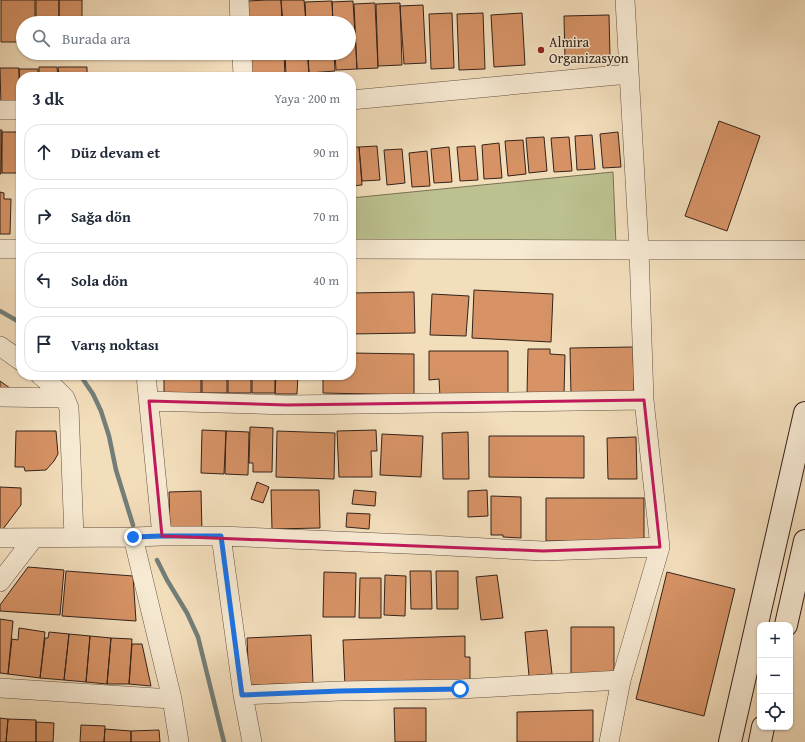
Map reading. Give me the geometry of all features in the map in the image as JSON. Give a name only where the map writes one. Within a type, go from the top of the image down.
[{"type":"main road","points":[[730,742],[805,413]]},
{"type":"main road","points":[[787,622],[805,542]]},
{"type":"main road","points":[[760,742],[762,730]]},
{"type":"street","points":[[239,0],[240,16]]},
{"type":"street","points":[[609,742],[621,680],[660,547],[644,400],[639,250],[625,0]]},
{"type":"street","points":[[242,60],[243,72]]},
{"type":"street","points":[[356,100],[629,74]]},
{"type":"street","points":[[0,110],[16,110]]},
{"type":"street","points":[[0,249],[16,249]]},
{"type":"street","points":[[356,249],[805,250]]},
{"type":"street","points":[[0,346],[16,357]]},
{"type":"street","points":[[46,380],[65,398],[69,408],[74,537]]},
{"type":"street","points":[[147,380],[162,536]]},
{"type":"street","points":[[0,397],[65,398]]},
{"type":"street","points":[[149,401],[287,405],[644,400]]},
{"type":"street","points":[[0,538],[221,536],[543,551],[660,547]]},
{"type":"street","points":[[221,536],[242,695],[252,742]]},
{"type":"street","points":[[133,537],[172,699],[179,742]]},
{"type":"street","points":[[0,582],[34,538]]},
{"type":"street","points":[[242,695],[340,691],[460,689],[621,680]]},
{"type":"street","points":[[0,688],[172,699]]},
{"type":"highlighted area","points":[[644,400],[660,547],[543,551],[162,536],[149,401],[287,405]]},
{"type":"green space","points":[[613,172],[616,245],[356,242],[356,198]]},
{"type":"building","points":[[1,0],[35,0],[35,16],[16,16],[16,42],[1,42]]},
{"type":"building","points":[[36,0],[59,0],[59,16],[36,16]]},
{"type":"building","points":[[59,0],[82,0],[82,16],[59,16]]},
{"type":"building","points":[[281,0],[282,16],[248,16],[247,1]]},
{"type":"building","points":[[281,0],[304,0],[305,16],[282,16]]},
{"type":"building","points":[[332,1],[333,16],[306,16],[305,2]]},
{"type":"building","points":[[353,1],[354,16],[333,16],[332,2]]},
{"type":"building","points":[[375,3],[378,68],[357,69],[356,16],[355,16],[354,4]]},
{"type":"building","points":[[400,3],[402,65],[378,66],[376,4]]},
{"type":"building","points":[[423,5],[426,63],[404,64],[400,6]]},
{"type":"building","points":[[452,13],[454,68],[431,69],[429,14]]},
{"type":"building","points":[[483,13],[485,69],[459,70],[457,14]]},
{"type":"building","points":[[522,13],[525,65],[494,67],[491,15]]},
{"type":"building","points":[[609,15],[610,58],[565,59],[564,16]]},
{"type":"building","points":[[356,52],[357,69],[336,70],[335,60],[356,60]]},
{"type":"building","points":[[250,60],[284,60],[285,72],[251,72]]},
{"type":"building","points":[[285,60],[308,60],[309,72],[286,72]]},
{"type":"building","points":[[308,60],[334,60],[335,71],[309,72]]},
{"type":"building","points":[[39,67],[57,67],[58,72],[39,72]]},
{"type":"building","points":[[58,67],[87,67],[87,72],[58,72]]},
{"type":"building","points":[[0,68],[19,68],[19,72],[16,72],[16,107],[1,107]]},
{"type":"building","points":[[19,69],[38,69],[38,72],[19,72]]},
{"type":"building","points":[[719,121],[760,136],[727,231],[685,216]]},
{"type":"building","points":[[0,130],[2,130],[1,174],[0,174]]},
{"type":"building","points":[[2,132],[16,132],[16,173],[2,173]]},
{"type":"building","points":[[618,132],[621,167],[603,168],[600,134]]},
{"type":"building","points":[[592,135],[595,169],[577,170],[575,136]]},
{"type":"building","points":[[544,137],[547,171],[529,173],[526,138]]},
{"type":"building","points":[[569,137],[572,171],[554,172],[551,138]]},
{"type":"building","points":[[523,140],[526,174],[508,176],[505,141]]},
{"type":"building","points":[[499,143],[502,178],[484,179],[482,145]]},
{"type":"building","points":[[377,146],[380,180],[362,181],[359,147]]},
{"type":"building","points":[[475,146],[478,180],[460,181],[457,147]]},
{"type":"building","points":[[356,147],[359,147],[362,185],[356,186]]},
{"type":"building","points":[[449,147],[452,182],[434,183],[431,149]]},
{"type":"building","points":[[402,149],[405,183],[387,185],[384,150]]},
{"type":"building","points":[[427,151],[430,186],[412,187],[409,153]]},
{"type":"building","points":[[0,192],[4,193],[4,199],[11,199],[10,234],[0,234]]},
{"type":"building","points":[[474,290],[553,294],[551,342],[472,338]]},
{"type":"building","points":[[414,292],[415,333],[356,334],[356,293]]},
{"type":"building","points":[[432,294],[469,296],[466,336],[430,335]]},
{"type":"building","points":[[633,347],[634,394],[571,395],[570,348]]},
{"type":"building","points":[[528,349],[550,349],[550,354],[565,355],[564,395],[527,394]]},
{"type":"building","points":[[429,351],[508,351],[508,396],[440,397],[439,379],[429,380]]},
{"type":"building","points":[[356,353],[414,354],[414,395],[323,393],[323,380],[356,380]]},
{"type":"building","points":[[164,380],[201,380],[201,393],[164,393]]},
{"type":"building","points":[[202,380],[227,380],[227,393],[202,393]]},
{"type":"building","points":[[228,380],[251,380],[251,393],[228,393]]},
{"type":"building","points":[[252,380],[275,380],[275,393],[252,393]]},
{"type":"building","points":[[276,380],[298,380],[297,394],[275,394]]},
{"type":"building","points":[[0,381],[17,393],[0,393]]},
{"type":"building","points":[[250,427],[273,428],[272,472],[253,472],[253,463],[249,463]]},
{"type":"building","points":[[202,430],[226,431],[224,474],[201,473]]},
{"type":"building","points":[[376,430],[377,451],[371,451],[372,477],[339,477],[337,431]]},
{"type":"building","points":[[16,431],[56,431],[58,454],[46,470],[25,471],[24,467],[15,467]]},
{"type":"building","points":[[226,431],[249,432],[248,475],[225,474]]},
{"type":"building","points":[[277,431],[335,433],[334,479],[276,477]]},
{"type":"building","points":[[468,432],[469,479],[443,479],[442,433]]},
{"type":"building","points":[[382,434],[423,436],[421,477],[380,475]]},
{"type":"building","points":[[489,436],[584,436],[584,478],[489,477]]},
{"type":"building","points":[[636,437],[637,479],[608,479],[607,438]]},
{"type":"building","points":[[257,482],[269,487],[263,503],[251,499]]},
{"type":"building","points":[[0,487],[21,488],[21,505],[3,529],[0,529]]},
{"type":"building","points":[[271,490],[319,490],[320,528],[272,529]]},
{"type":"building","points":[[354,490],[376,492],[375,506],[352,504]]},
{"type":"building","points":[[487,490],[488,516],[468,517],[468,491]]},
{"type":"building","points":[[201,491],[202,532],[170,533],[169,492]]},
{"type":"building","points":[[491,496],[521,497],[521,538],[491,535]]},
{"type":"building","points":[[546,498],[644,498],[644,540],[546,541]]},
{"type":"building","points":[[347,513],[370,514],[369,529],[346,527]]},
{"type":"building","points":[[28,567],[64,570],[60,615],[0,611],[0,605]]},
{"type":"building","points":[[66,571],[133,576],[136,621],[62,616]]},
{"type":"building","points":[[410,571],[431,571],[432,609],[411,609]]},
{"type":"building","points":[[436,571],[458,571],[458,609],[437,609]]},
{"type":"building","points":[[324,572],[356,573],[355,617],[323,617]]},
{"type":"building","points":[[667,572],[735,589],[704,716],[636,699]]},
{"type":"building","points":[[385,575],[406,576],[405,616],[384,615]]},
{"type":"building","points":[[497,575],[503,618],[481,620],[476,577]]},
{"type":"building","points":[[360,578],[381,578],[381,618],[359,618]]},
{"type":"building","points":[[0,619],[13,621],[8,674],[0,673]]},
{"type":"building","points":[[571,627],[614,627],[614,675],[571,675]]},
{"type":"building","points":[[19,628],[45,632],[40,678],[8,674],[12,639],[18,640]]},
{"type":"building","points":[[547,630],[552,674],[529,676],[525,632]]},
{"type":"building","points":[[49,632],[69,634],[64,680],[40,678],[45,638],[48,638]]},
{"type":"building","points":[[69,634],[90,636],[86,682],[64,680]]},
{"type":"building","points":[[311,635],[313,683],[249,685],[247,638]]},
{"type":"building","points":[[90,636],[111,638],[107,684],[86,682]]},
{"type":"building","points":[[465,636],[465,657],[470,657],[470,683],[345,687],[343,640]]},
{"type":"building","points":[[111,638],[132,639],[129,684],[107,684]]},
{"type":"building","points":[[132,644],[142,644],[151,686],[129,684]]},
{"type":"building","points":[[394,708],[426,708],[426,742],[395,742]]},
{"type":"building","points":[[593,710],[593,742],[517,742],[517,712]]},
{"type":"building","points":[[0,718],[8,719],[6,742],[0,742]]},
{"type":"building","points":[[8,719],[36,720],[36,742],[6,742]]},
{"type":"building","points":[[36,722],[54,723],[53,742],[36,742]]},
{"type":"building","points":[[81,725],[105,726],[104,742],[80,742]]},
{"type":"building","points":[[105,729],[131,731],[131,742],[104,742]]},
{"type":"building","points":[[159,730],[160,742],[131,742],[131,731]]},
{"type":"waterway","points":[[0,311],[16,320]]},
{"type":"waterway","points":[[83,380],[93,394],[101,411],[109,436],[116,470],[133,525]]},
{"type":"waterway","points":[[157,560],[187,613],[198,637],[224,742]]},
{"type":"place","name":"Almira Organizasyon","points":[[541,50]]},
{"type":"route","points":[[133,537],[221,536],[242,695],[340,691],[460,689]]}]
